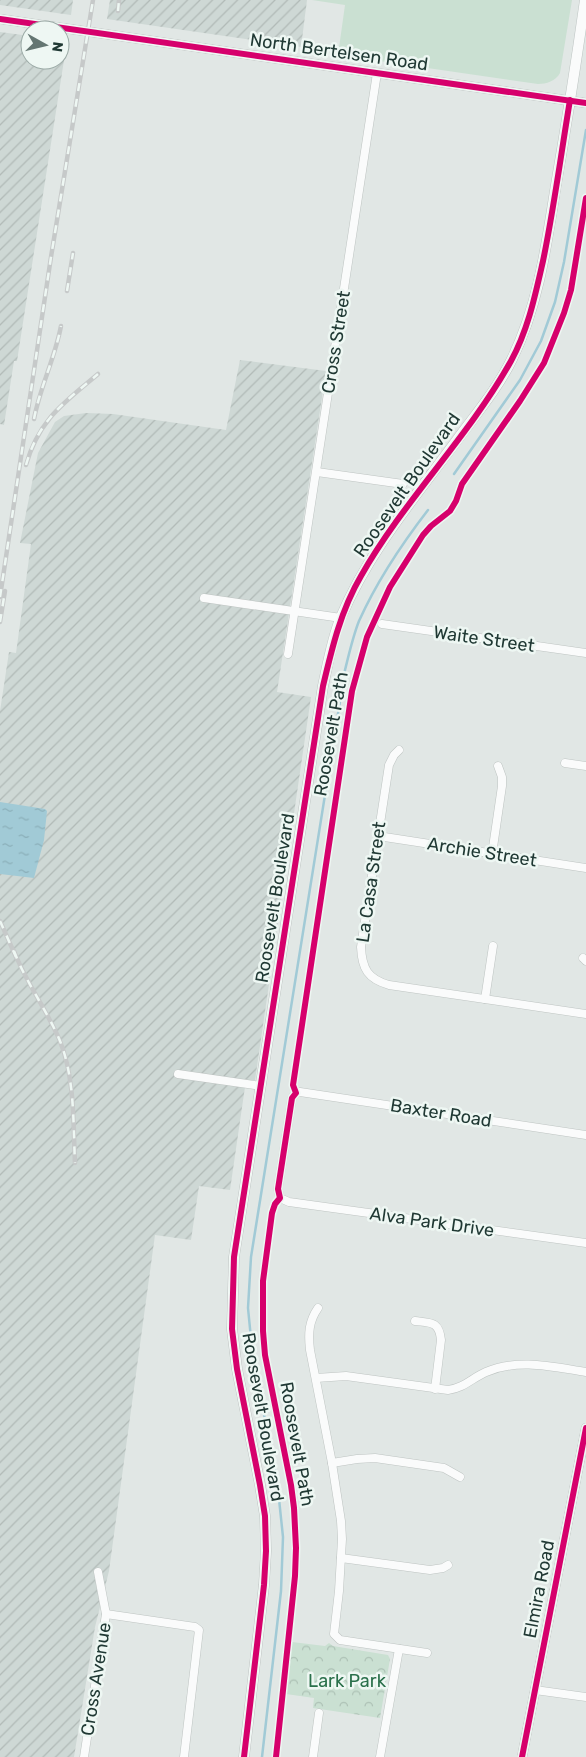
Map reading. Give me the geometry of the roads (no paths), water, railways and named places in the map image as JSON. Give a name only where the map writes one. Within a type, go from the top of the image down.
[{"type":"main road","name":"Roosevelt Boulevard","points":[[244,1757],[264,1585],[266,1551],[265,1516],[237,1369],[232,1329],[234,1257],[323,686],[330,652],[341,618],[360,577],[380,544],[492,391],[511,360],[524,332],[533,306],[546,244],[585,0]]},
{"type":"street","name":"North Bertelsen Road","points":[[0,19],[586,103]]},
{"type":"street","name":"Cross Street","points":[[288,654],[377,73]]},
{"type":"street","points":[[317,472],[403,484]]},
{"type":"street","points":[[204,598],[341,618]]},
{"type":"street","name":"Waite Street","points":[[382,624],[586,653]]},
{"type":"street","name":"La Casa Street","points":[[399,750],[394,754],[389,765],[361,947],[365,968],[379,982],[389,985],[586,1014]]},
{"type":"street","points":[[565,763],[586,766]]},
{"type":"street","points":[[492,854],[502,786],[502,777],[498,766]]},
{"type":"street","name":"Archie Street","points":[[378,836],[586,868]]},
{"type":"street","points":[[485,999],[494,946]]},
{"type":"street","points":[[178,1074],[261,1086]]},
{"type":"street","name":"Baxter Road","points":[[280,1198],[278,1189],[292,1098],[296,1094],[305,1093],[586,1135]]},
{"type":"street","name":"Alva Park Drive","points":[[280,1198],[289,1202],[586,1243]]},
{"type":"street","points":[[318,1308],[310,1325],[309,1337],[340,1511],[340,1591],[334,1629],[336,1638],[427,1653]]},
{"type":"street","points":[[415,1320],[432,1323],[437,1326],[440,1333],[441,1340],[435,1389]]},
{"type":"street","points":[[316,1378],[346,1376],[448,1390],[458,1389],[484,1373],[500,1367],[518,1364],[586,1372]]},
{"type":"street","name":"Elmira Road","points":[[522,1757],[584,1453],[586,1428]]},
{"type":"street","points":[[332,1463],[375,1458],[444,1468],[460,1477]]},
{"type":"street","points":[[341,1558],[430,1570],[443,1568],[448,1565]]},
{"type":"street","name":"Cross Avenue","points":[[84,1757],[106,1614],[98,1572]]},
{"type":"street","points":[[106,1614],[195,1627],[199,1632],[184,1757]]},
{"type":"street","points":[[380,1757],[399,1649]]},
{"type":"street","points":[[535,1690],[586,1697]]},
{"type":"street","points":[[313,1757],[319,1713]]},
{"type":"water","points":[[0,802],[45,809],[47,811],[44,840],[34,878],[0,874]]},
{"type":"waterway","points":[[454,474],[520,380],[541,341],[555,302],[564,262],[586,130]]},
{"type":"waterway","points":[[262,1757],[281,1591],[283,1537],[277,1480],[253,1359],[248,1308],[251,1257],[345,670],[355,633],[366,606],[408,536],[428,510]]},
{"type":"railway","points":[[0,597],[51,257],[93,0]]},
{"type":"railway","points":[[118,11],[119,0]]},
{"type":"railway","points":[[67,291],[73,253]]},
{"type":"railway","points":[[34,419],[61,326]]},
{"type":"railway","points":[[26,465],[38,435],[54,413],[98,374]]},
{"type":"railway","points":[[0,622],[5,591]]},
{"type":"railway","points":[[0,921],[16,957]]},
{"type":"railway","points":[[14,951],[24,974],[55,1030],[65,1055],[71,1085],[75,1163]]},
{"type":"park label","name":"Lark Park","points":[[347,1681]]}]
